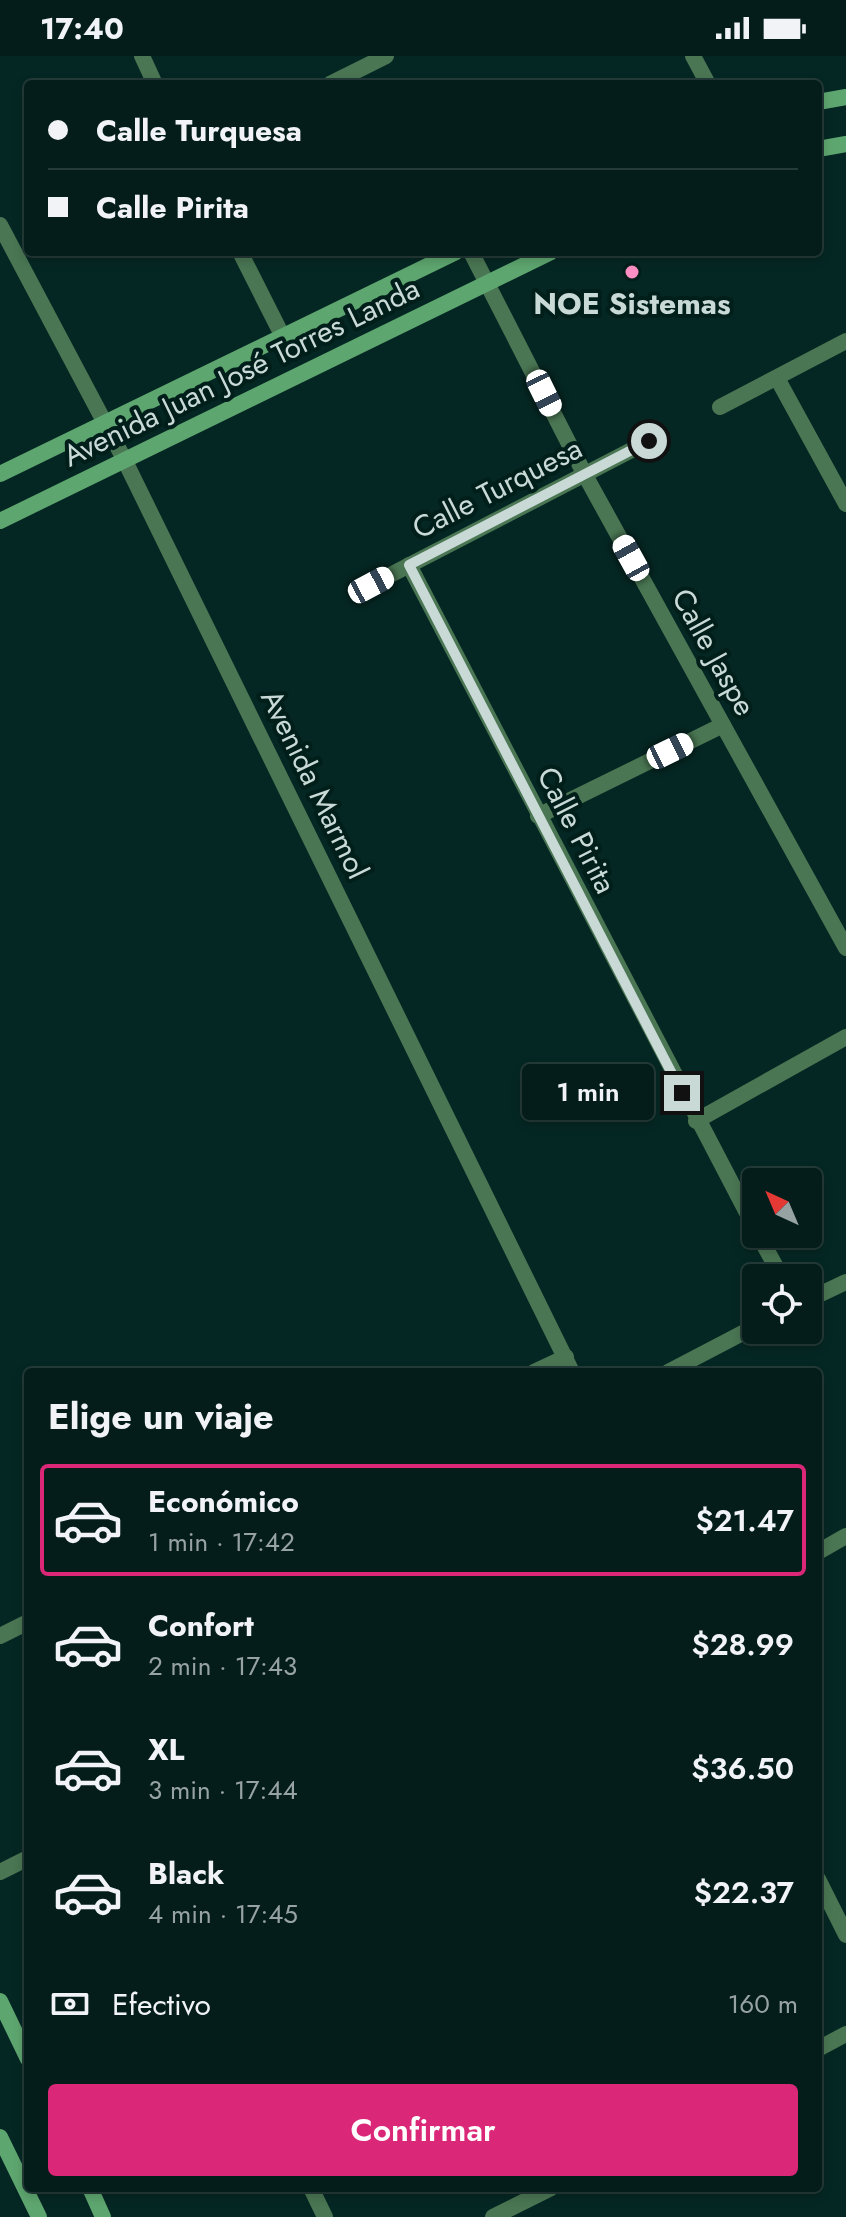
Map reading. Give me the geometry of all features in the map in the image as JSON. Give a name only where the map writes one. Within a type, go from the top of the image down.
[{"type":"main road","points":[[822,101],[846,97]]},
{"type":"main road","points":[[822,148],[846,144]]},
{"type":"main road","name":"Avenida Juan José Torres Landa","points":[[0,474],[448,256]]},
{"type":"main road","name":"Avenida Juan José Torres Landa","points":[[0,521],[543,256]]},
{"type":"main road","points":[[0,2001],[24,2051]]},
{"type":"main road","points":[[0,2137],[24,2186]]},
{"type":"main road","points":[[27,2192],[39,2217]]},
{"type":"main road","points":[[92,2192],[103,2217]]},
{"type":"street","points":[[142,56],[153,80]]},
{"type":"street","points":[[338,80],[386,56]]},
{"type":"street","points":[[693,56],[706,80]]},
{"type":"street","name":"Avenida Marmol","points":[[0,225],[124,459],[569,1364]]},
{"type":"street","points":[[242,256],[283,337]]},
{"type":"street","name":"Calle Jaspe","points":[[473,256],[585,475],[846,948]]},
{"type":"street","points":[[720,407],[846,341]]},
{"type":"street","points":[[777,378],[846,504]]},
{"type":"street","name":"Calle Turquesa","points":[[371,585],[649,441]]},
{"type":"street","name":"Calle Pirita","points":[[409,565],[742,1205]]},
{"type":"street","points":[[538,816],[723,725]]},
{"type":"street","points":[[696,1121],[846,1037]]},
{"type":"street","points":[[822,1293],[846,1282]]},
{"type":"street","points":[[676,1368],[742,1333]]},
{"type":"street","points":[[822,1550],[846,1536]]},
{"type":"street","points":[[0,1636],[24,1624]]},
{"type":"street","points":[[0,1872],[24,1860]]},
{"type":"street","points":[[822,1887],[846,1935]]},
{"type":"street","points":[[822,2047],[846,2034]]},
{"type":"street","points":[[313,2192],[325,2217]]},
{"type":"street","points":[[493,2217],[543,2192]]},
{"type":"place","name":"NOE Sistemas","points":[[632,272]]},
{"type":"route","points":[[649,441],[409,565],[682,1093]]}]
